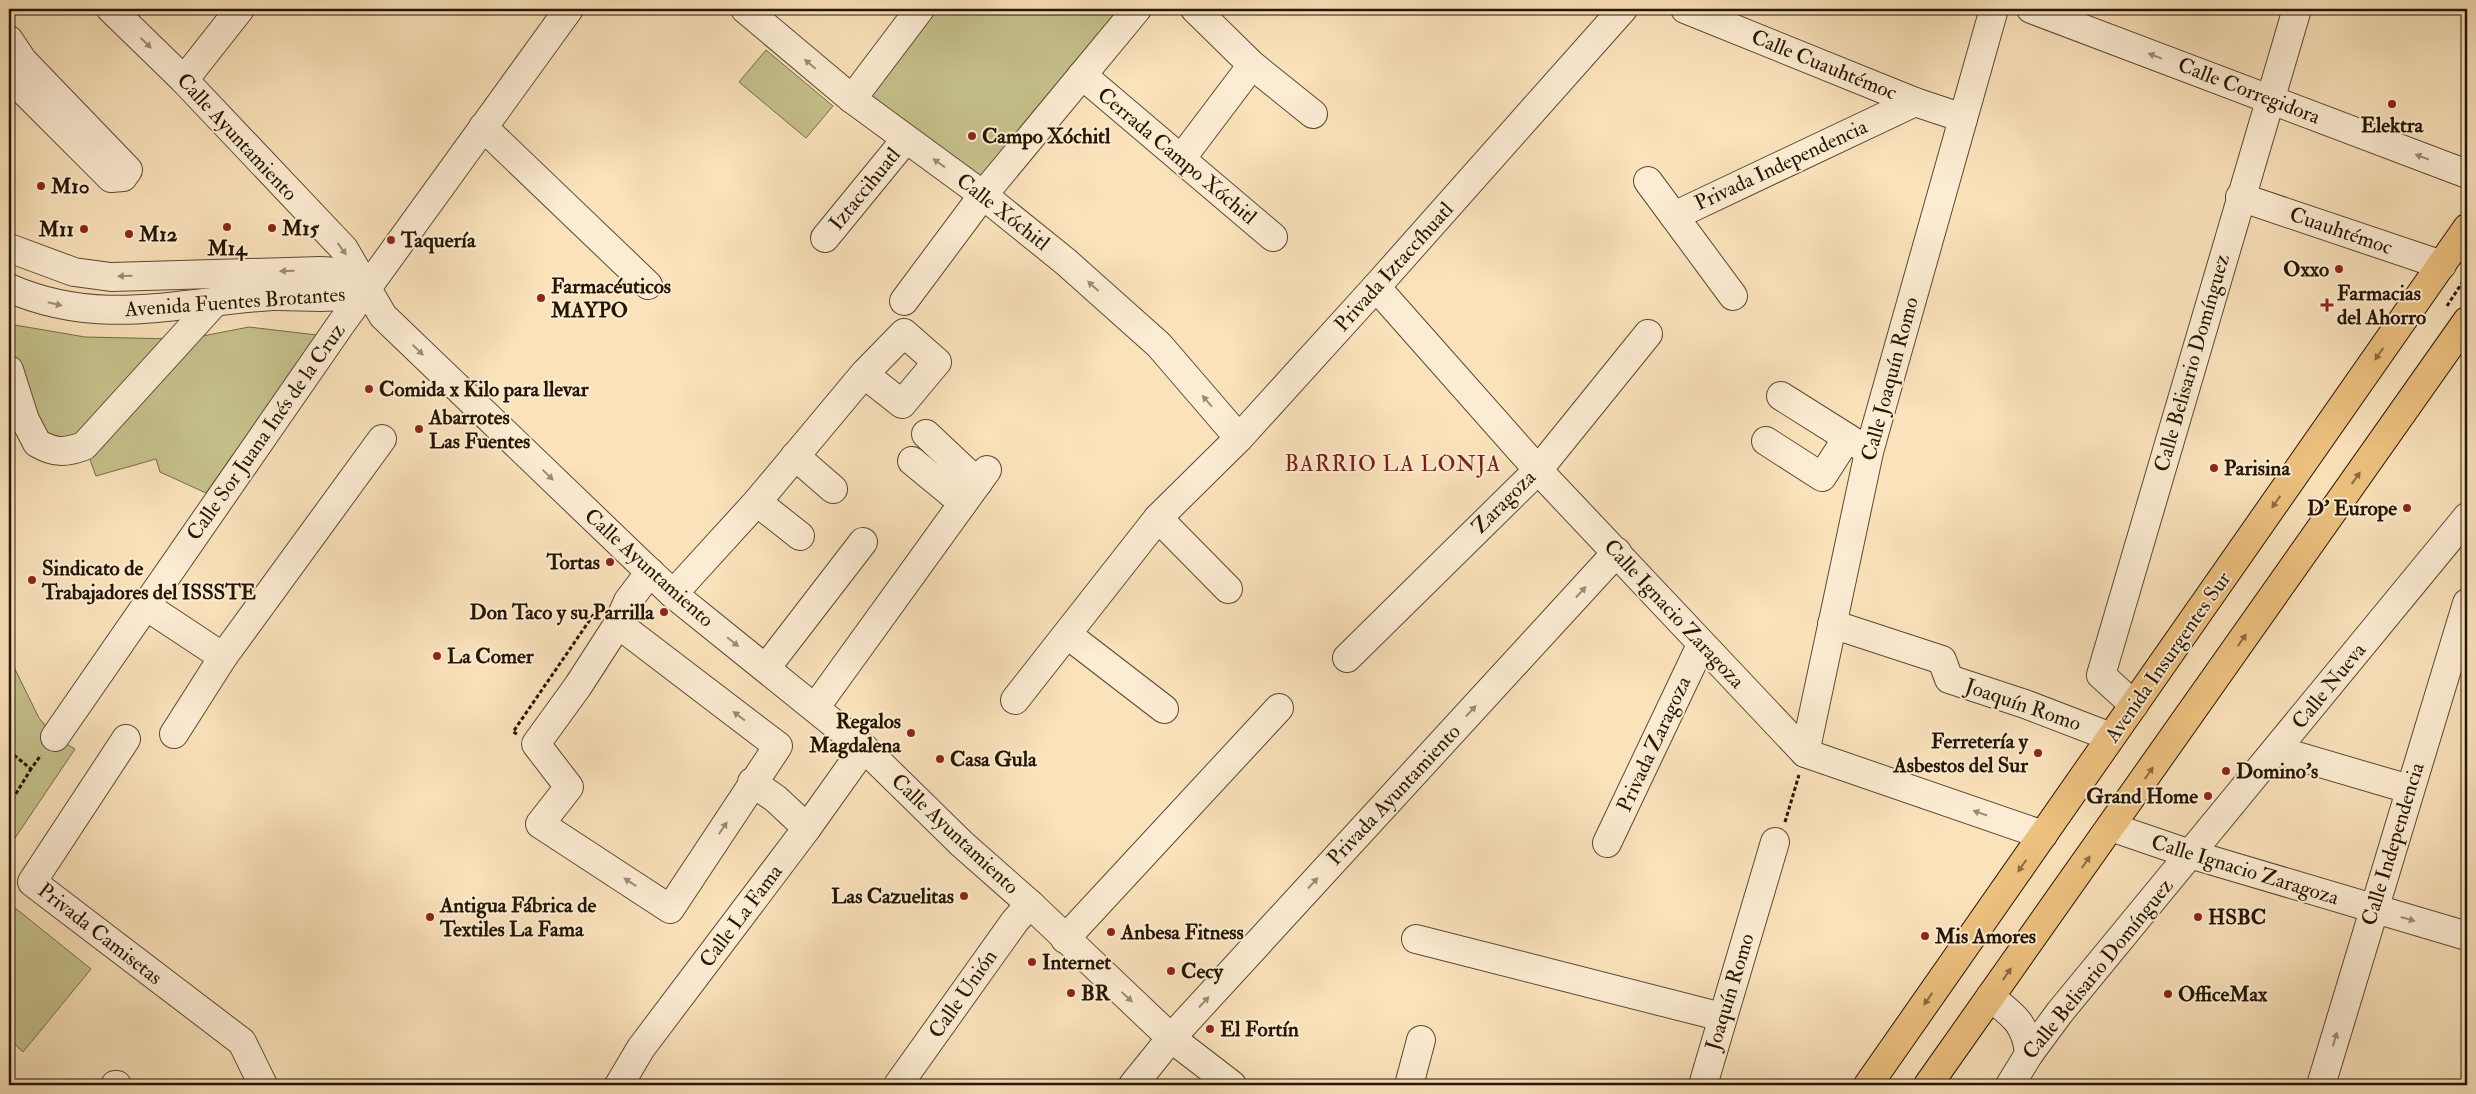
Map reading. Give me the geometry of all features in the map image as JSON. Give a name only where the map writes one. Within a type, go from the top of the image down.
[{"type":"main road","name":"Avenida Insurgentes Sur","points":[[1868,1085],[2467,228]]},
{"type":"main road","points":[[1928,1085],[2467,321]]},
{"type":"street","name":"Calle Ayuntamiento","points":[[111,9],[184,80],[344,249],[383,316],[673,594],[864,748],[962,844],[1030,904],[1170,1038],[1232,1085]]},
{"type":"street","points":[[184,80],[240,9]]},
{"type":"street","name":"Calle Sor Juana Inés de la Cruz","points":[[55,737],[367,288],[569,9]]},
{"type":"street","name":"Calle Xóchitl","points":[[745,9],[852,99],[983,195],[1066,262],[1159,345],[1239,438]]},
{"type":"street","points":[[852,99],[920,9]]},
{"type":"street","points":[[904,302],[983,195],[1137,9]]},
{"type":"street","points":[[1194,9],[1252,65],[1314,114]]},
{"type":"street","name":"Privada Iztaccíhuatl","points":[[1015,700],[1068,635],[1158,518],[1239,438],[1623,9]]},
{"type":"street","name":"Calle Cuauhtémoc","points":[[1686,9],[1915,102],[1963,118]]},
{"type":"street","name":"Calle Joaquín Romo","points":[[1805,753],[1832,624],[1858,445],[1963,118],[1994,9]]},
{"type":"street","name":"Calle Corregidora","points":[[2032,9],[2467,174]]},
{"type":"street","name":"Calle Belisario Domínguez","points":[[2134,705],[2101,675],[2240,197],[2297,9]]},
{"type":"street","points":[[9,40],[23,61],[128,170],[123,177],[111,178],[9,76]]},
{"type":"street","points":[[1181,159],[1252,65]]},
{"type":"street","name":"Cerrada Campo Xóchitl","points":[[1082,75],[1273,237]]},
{"type":"street","name":"Privada Independencia","points":[[1674,216],[1915,102]]},
{"type":"street","points":[[483,127],[648,285]]},
{"type":"street","name":"Iztaccihuatl","points":[[825,238],[906,139]]},
{"type":"street","name":"Privada Independencia","points":[[1648,181],[1733,296]]},
{"type":"street","name":"Cuauhtémoc","points":[[2240,197],[2442,265]]},
{"type":"street","name":"Avenida Fuentes Brotantes","points":[[9,248],[74,272],[111,276],[340,272],[367,288]]},
{"type":"street","name":"Calle Ignacio Zaragoza","points":[[1376,287],[1538,470],[1805,753],[2043,835]]},
{"type":"street","name":"Avenida Fuentes Brotantes","points":[[9,288],[31,298],[88,310],[116,312],[273,296],[340,297],[367,288]]},
{"type":"street","points":[[9,370],[17,422],[37,443],[48,450],[59,453],[84,446],[214,303]]},
{"type":"street","name":"Zaragoza","points":[[1347,658],[1538,470],[1648,334]]},
{"type":"street","points":[[673,594],[757,502],[864,374]]},
{"type":"street","points":[[1766,441],[1822,476],[1858,445],[1781,396]]},
{"type":"street","points":[[926,434],[976,485]]},
{"type":"street","points":[[174,734],[223,657],[382,439]]},
{"type":"street","points":[[795,456],[833,489]]},
{"type":"street","points":[[912,461],[976,485]]},
{"type":"street","points":[[815,708],[976,485]]},
{"type":"street","points":[[757,502],[800,536]]},
{"type":"street","name":"Calle Nueva","points":[[2190,854],[2467,517]]},
{"type":"street","points":[[1158,518],[1228,589]]},
{"type":"street","points":[[766,668],[863,542]]},
{"type":"street","name":"Privada Ayuntamiento","points":[[1133,1085],[1170,1038],[1617,552]]},
{"type":"street","points":[[618,624],[778,746],[752,782],[670,909],[540,824],[570,787],[536,744],[578,686],[618,624],[628,600],[650,572]]},
{"type":"street","name":"Calle Independencia","points":[[2321,1085],[2467,603]]},
{"type":"street","points":[[146,606],[223,657]]},
{"type":"street","name":"Joaquín Romo","points":[[1832,624],[1942,660],[1949,679],[2025,704],[2112,737]]},
{"type":"street","points":[[1068,635],[1164,709]]},
{"type":"street","name":"Privada Zaragoza","points":[[1607,843],[1702,645]]},
{"type":"street","points":[[1065,939],[1086,914],[1279,708]]},
{"type":"street","name":"Privada Camisetas","points":[[126,739],[32,882],[242,1042],[263,1085]]},
{"type":"street","name":"Calle La Fama","points":[[619,1085],[641,1048],[807,828],[864,748]]},
{"type":"street","points":[[2276,750],[2410,790]]},
{"type":"street","points":[[752,782],[776,799],[807,828]]},
{"type":"street","name":"Calle Ignacio Zaragoza","points":[[2110,827],[2190,854],[2373,910],[2467,936]]},
{"type":"street","name":"Joaquín Romo","points":[[1703,1085],[1722,1017],[1779,835]]},
{"type":"street","name":"Calle Belisario Domínguez","points":[[2010,1085],[2029,1054],[2060,1012],[2190,854]]},
{"type":"street","name":"Calle Unión","points":[[898,1085],[1015,921],[1030,904]]},
{"type":"street","points":[[1416,939],[1722,1017]]},
{"type":"street","points":[[1990,997],[2014,1015],[2026,1035],[2029,1054]]},
{"type":"street","points":[[2014,1015],[2034,1018],[2060,1012]]},
{"type":"street","points":[[1409,1085],[1421,1040]]},
{"type":"path","points":[[513,732],[600,604]]},
{"type":"path","points":[[9,805],[30,769],[55,737]]},
{"type":"path","points":[[9,751],[30,769]]},
{"type":"path","points":[[1779,835],[1805,753]]},
{"type":"shaded area","name":"Campo Xóchitl","points":[[931,9],[1122,9],[983,181],[865,91]]},
{"type":"shaded area","points":[[766,50],[833,106],[806,138],[739,82]]},
{"type":"shaded area","points":[[9,324],[85,337],[176,339],[89,433],[54,440],[30,419],[9,354]]},
{"type":"shaded area","points":[[249,327],[317,335],[206,493],[160,472],[156,459],[96,476],[86,449],[187,339]]},
{"type":"shaded area","points":[[9,657],[39,718],[55,737],[75,749],[9,847]]},
{"type":"shaded area","points":[[9,903],[91,969],[23,1052],[9,1039]]},
{"type":"place","name":"Elektra","points":[[2392,104]]},
{"type":"place","name":"Campo Xóchitl","points":[[972,136]]},
{"type":"place","name":"M10","points":[[41,186]]},
{"type":"place","name":"M14","points":[[227,227]]},
{"type":"place","name":"M15","points":[[272,228]]},
{"type":"place","name":"M11","points":[[84,229]]},
{"type":"place","name":"M12","points":[[129,234]]},
{"type":"place","name":"Taquería","points":[[391,240]]},
{"type":"place","name":"Oxxo","points":[[2339,269]]},
{"type":"place","name":"Farmacéuticos MAYPO","points":[[541,298]]},
{"type":"place","name":"Farmacias del Ahorro","points":[[2327,305]]},
{"type":"place","name":"Comida x Kilo para llevar","points":[[369,389]]},
{"type":"place","name":"Abarrotes Las Fuentes","points":[[419,429]]},
{"type":"place","name":"Parisina","points":[[2214,468]]},
{"type":"place","name":"D' Europe","points":[[2407,508]]},
{"type":"place","name":"Tortas","points":[[610,562]]},
{"type":"place","name":"Sindicato de Trabajadores del ISSSTE","points":[[32,580]]},
{"type":"place","name":"Don Taco y su Parrilla","points":[[664,612]]},
{"type":"place","name":"La Comer","points":[[437,656]]},
{"type":"place","name":"Regalos Magdalena","points":[[911,733]]},
{"type":"place","name":"Ferretería y Asbestos del Sur","points":[[2038,753]]},
{"type":"place","name":"Casa Gula","points":[[940,759]]},
{"type":"place","name":"Domino's","points":[[2226,771]]},
{"type":"place","name":"Grand Home","points":[[2208,796]]},
{"type":"place","name":"Las Cazuelitas","points":[[964,896]]},
{"type":"place","name":"Antigua Fábrica de Textiles La Fama","points":[[430,917]]},
{"type":"place","name":"HSBC","points":[[2198,917]]},
{"type":"place","name":"Anbesa Fitness","points":[[1111,932]]},
{"type":"place","name":"Mis Amores","points":[[1925,936]]},
{"type":"place","name":"Internet","points":[[1032,962]]},
{"type":"place","name":"Cecy","points":[[1171,971]]},
{"type":"place","name":"BR","points":[[1071,993]]},
{"type":"place","name":"OfficeMax","points":[[2168,994]]},
{"type":"place","name":"El Fortín","points":[[1210,1029]]},
{"type":"district","name":"BARRIO LA LONJA","points":[[1393,464]]}]
